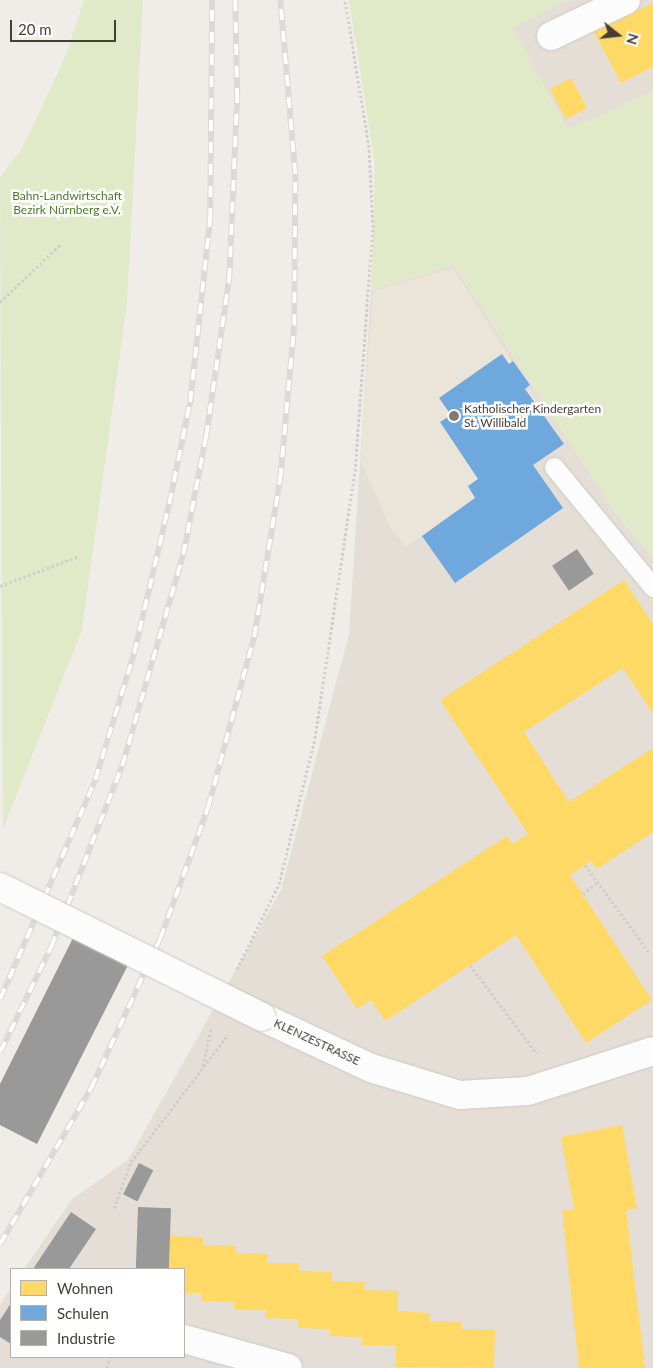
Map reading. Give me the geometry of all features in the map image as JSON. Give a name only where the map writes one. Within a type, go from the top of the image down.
[{"type":"street","points":[[551,36],[626,0]]},
{"type":"street","name":"KLENZESTRASSE","points":[[0,887],[262,1017],[371,1068],[460,1095],[528,1091],[567,1081],[653,1051]]},
{"type":"street","points":[[185,1339],[288,1368]]},
{"type":"lane","points":[[554,467],[653,587]]},
{"type":"path","points":[[235,973],[279,884],[312,747],[355,471],[373,227],[369,147],[345,0]]},
{"type":"path","points":[[0,302],[61,244]]},
{"type":"path","points":[[0,586],[79,556]]},
{"type":"path","points":[[585,865],[648,951]]},
{"type":"path","points":[[583,894],[598,883]]},
{"type":"path","points":[[470,965],[529,1047],[567,1081]]},
{"type":"path","points":[[203,1066],[213,1018]]},
{"type":"path","points":[[114,1208],[131,1162],[231,1031]]},
{"type":"shaded area","points":[[566,0],[653,0],[653,92],[568,130],[512,28]]},
{"type":"shaded area","points":[[454,265],[617,515],[653,558],[653,1368],[0,1368],[0,1305],[10,1290],[10,1358],[185,1358],[185,1268],[25,1268],[72,1199],[128,1160],[281,890],[349,634],[371,290]]},
{"type":"shaded area","name":"Katholischer Kindergarten St. Willibald","points":[[453,268],[564,444],[533,465],[529,460],[406,547],[391,529],[360,460],[373,291]]},
{"type":"green space","name":"Bahn-Landwirtschaft Bezirk Nürnberg e.V.","points":[[84,0],[143,0],[127,303],[82,630],[3,829],[0,177],[22,149],[65,57]]},
{"type":"green space","points":[[349,0],[566,0],[512,28],[568,129],[653,92],[653,558],[617,515],[454,265],[371,290],[375,165]]},
{"type":"building: Wohnen","points":[[653,3],[653,67],[621,83],[594,32]]},
{"type":"building: Wohnen","points":[[571,78],[587,108],[566,119],[550,89]]},
{"type":"building: Wohnen","points":[[624,580],[653,624],[653,714],[623,668],[524,732],[569,802],[653,748],[653,832],[597,869],[591,861],[570,875],[652,1000],[586,1043],[516,935],[385,1021],[371,1000],[357,1009],[322,956],[507,836],[512,844],[528,834],[440,700]]},
{"type":"building: Wohnen","points":[[622,1125],[637,1208],[626,1210],[645,1368],[579,1368],[562,1211],[574,1209],[561,1137]]},
{"type":"building: Wohnen","points":[[170,1236],[203,1237],[203,1245],[236,1246],[235,1253],[268,1254],[267,1263],[300,1263],[299,1271],[332,1272],[332,1281],[365,1282],[364,1290],[398,1291],[398,1311],[430,1313],[430,1321],[462,1322],[462,1329],[495,1330],[494,1368],[396,1367],[396,1346],[362,1345],[362,1337],[330,1336],[330,1329],[298,1328],[298,1319],[265,1318],[266,1310],[234,1309],[234,1302],[201,1301],[201,1293],[185,1293],[185,1268],[169,1268]]},
{"type":"building: Schulen","points":[[502,354],[509,364],[513,361],[530,385],[525,389],[564,444],[533,465],[563,508],[455,583],[422,536],[475,498],[468,486],[478,479],[440,422],[451,415],[439,398]]},
{"type":"building: Industrie","points":[[577,549],[594,574],[569,591],[552,566]]},
{"type":"building: Industrie","points":[[73,938],[128,965],[37,1144],[0,1125],[0,1084]]},
{"type":"building: Industrie","points":[[139,1163],[153,1170],[137,1201],[123,1194]]},
{"type":"building: Industrie","points":[[138,1207],[171,1208],[169,1268],[136,1268]]},
{"type":"building: Industrie","points":[[71,1212],[96,1229],[70,1268],[34,1268]]},
{"type":"building: Industrie","points":[[10,1305],[10,1343],[0,1337],[0,1320]]},
{"type":"railway","points":[[0,999],[95,780],[134,653],[169,504],[190,402],[210,219],[212,0]]},
{"type":"railway","points":[[0,1052],[51,947],[122,766],[183,555],[206,436],[229,279],[237,99],[235,0]]},
{"type":"railway","points":[[0,1244],[91,1088],[160,939],[208,807],[254,637],[280,479],[294,325],[295,174],[280,0]]},
{"type":"place","name":"Katholischer Kindergarten St. Willibald","points":[[454,416]]}]
